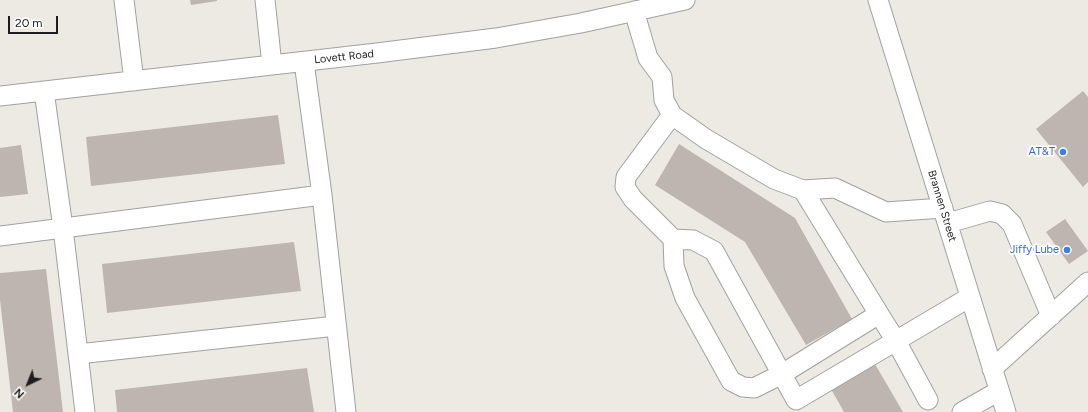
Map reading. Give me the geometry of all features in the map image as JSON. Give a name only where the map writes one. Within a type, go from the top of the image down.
[{"type":"street","points":[[124,0],[134,81]]},
{"type":"street","name":"Lovett Road","points":[[0,96],[304,62],[496,38],[581,23],[685,0]]},
{"type":"street","name":"Brannen Street","points":[[878,0],[1006,412]]},
{"type":"street","points":[[266,7],[272,65]]},
{"type":"street","points":[[634,11],[648,58],[662,77],[664,100],[672,115],[706,139],[774,179],[803,190],[835,188],[886,212],[945,216],[990,211],[1002,214],[1012,224],[1051,316]]},
{"type":"street","points":[[304,62],[322,195],[346,412]]},
{"type":"street","points":[[44,91],[63,228],[85,412]]},
{"type":"street","points":[[672,115],[626,177],[625,187],[633,199],[673,240],[674,266],[685,298],[731,381],[743,387],[754,388],[782,374],[879,314]]},
{"type":"street","points":[[803,190],[896,341],[928,400]]},
{"type":"street","points":[[0,236],[322,195]]},
{"type":"street","points":[[673,240],[693,240],[714,250],[799,406],[896,341],[970,297]]},
{"type":"street","points":[[992,369],[1088,282]]},
{"type":"street","points":[[78,354],[336,326]]},
{"type":"street","points":[[962,412],[999,390]]},
{"type":"building","points":[[190,0],[217,0],[217,1],[191,5]]},
{"type":"building","points":[[1083,91],[1088,97],[1088,182],[1083,187],[1036,129]]},
{"type":"building","points":[[278,115],[285,164],[91,186],[86,137]]},
{"type":"building","points":[[679,144],[795,218],[852,319],[806,345],[745,242],[655,185]]},
{"type":"building","points":[[21,145],[28,194],[0,197],[0,148]]},
{"type":"building","points":[[1065,219],[1088,251],[1069,264],[1046,232]]},
{"type":"building","points":[[294,242],[301,291],[107,313],[102,264]]},
{"type":"building","points":[[46,269],[63,412],[13,412],[0,300],[0,273]]},
{"type":"building","points":[[875,364],[903,412],[844,412],[831,389]]},
{"type":"building","points":[[307,368],[314,412],[117,412],[115,390]]},
{"type":"place","name":"AT&T","points":[[1063,152]]},
{"type":"place","name":"Jiffy Lube","points":[[1067,250]]}]
